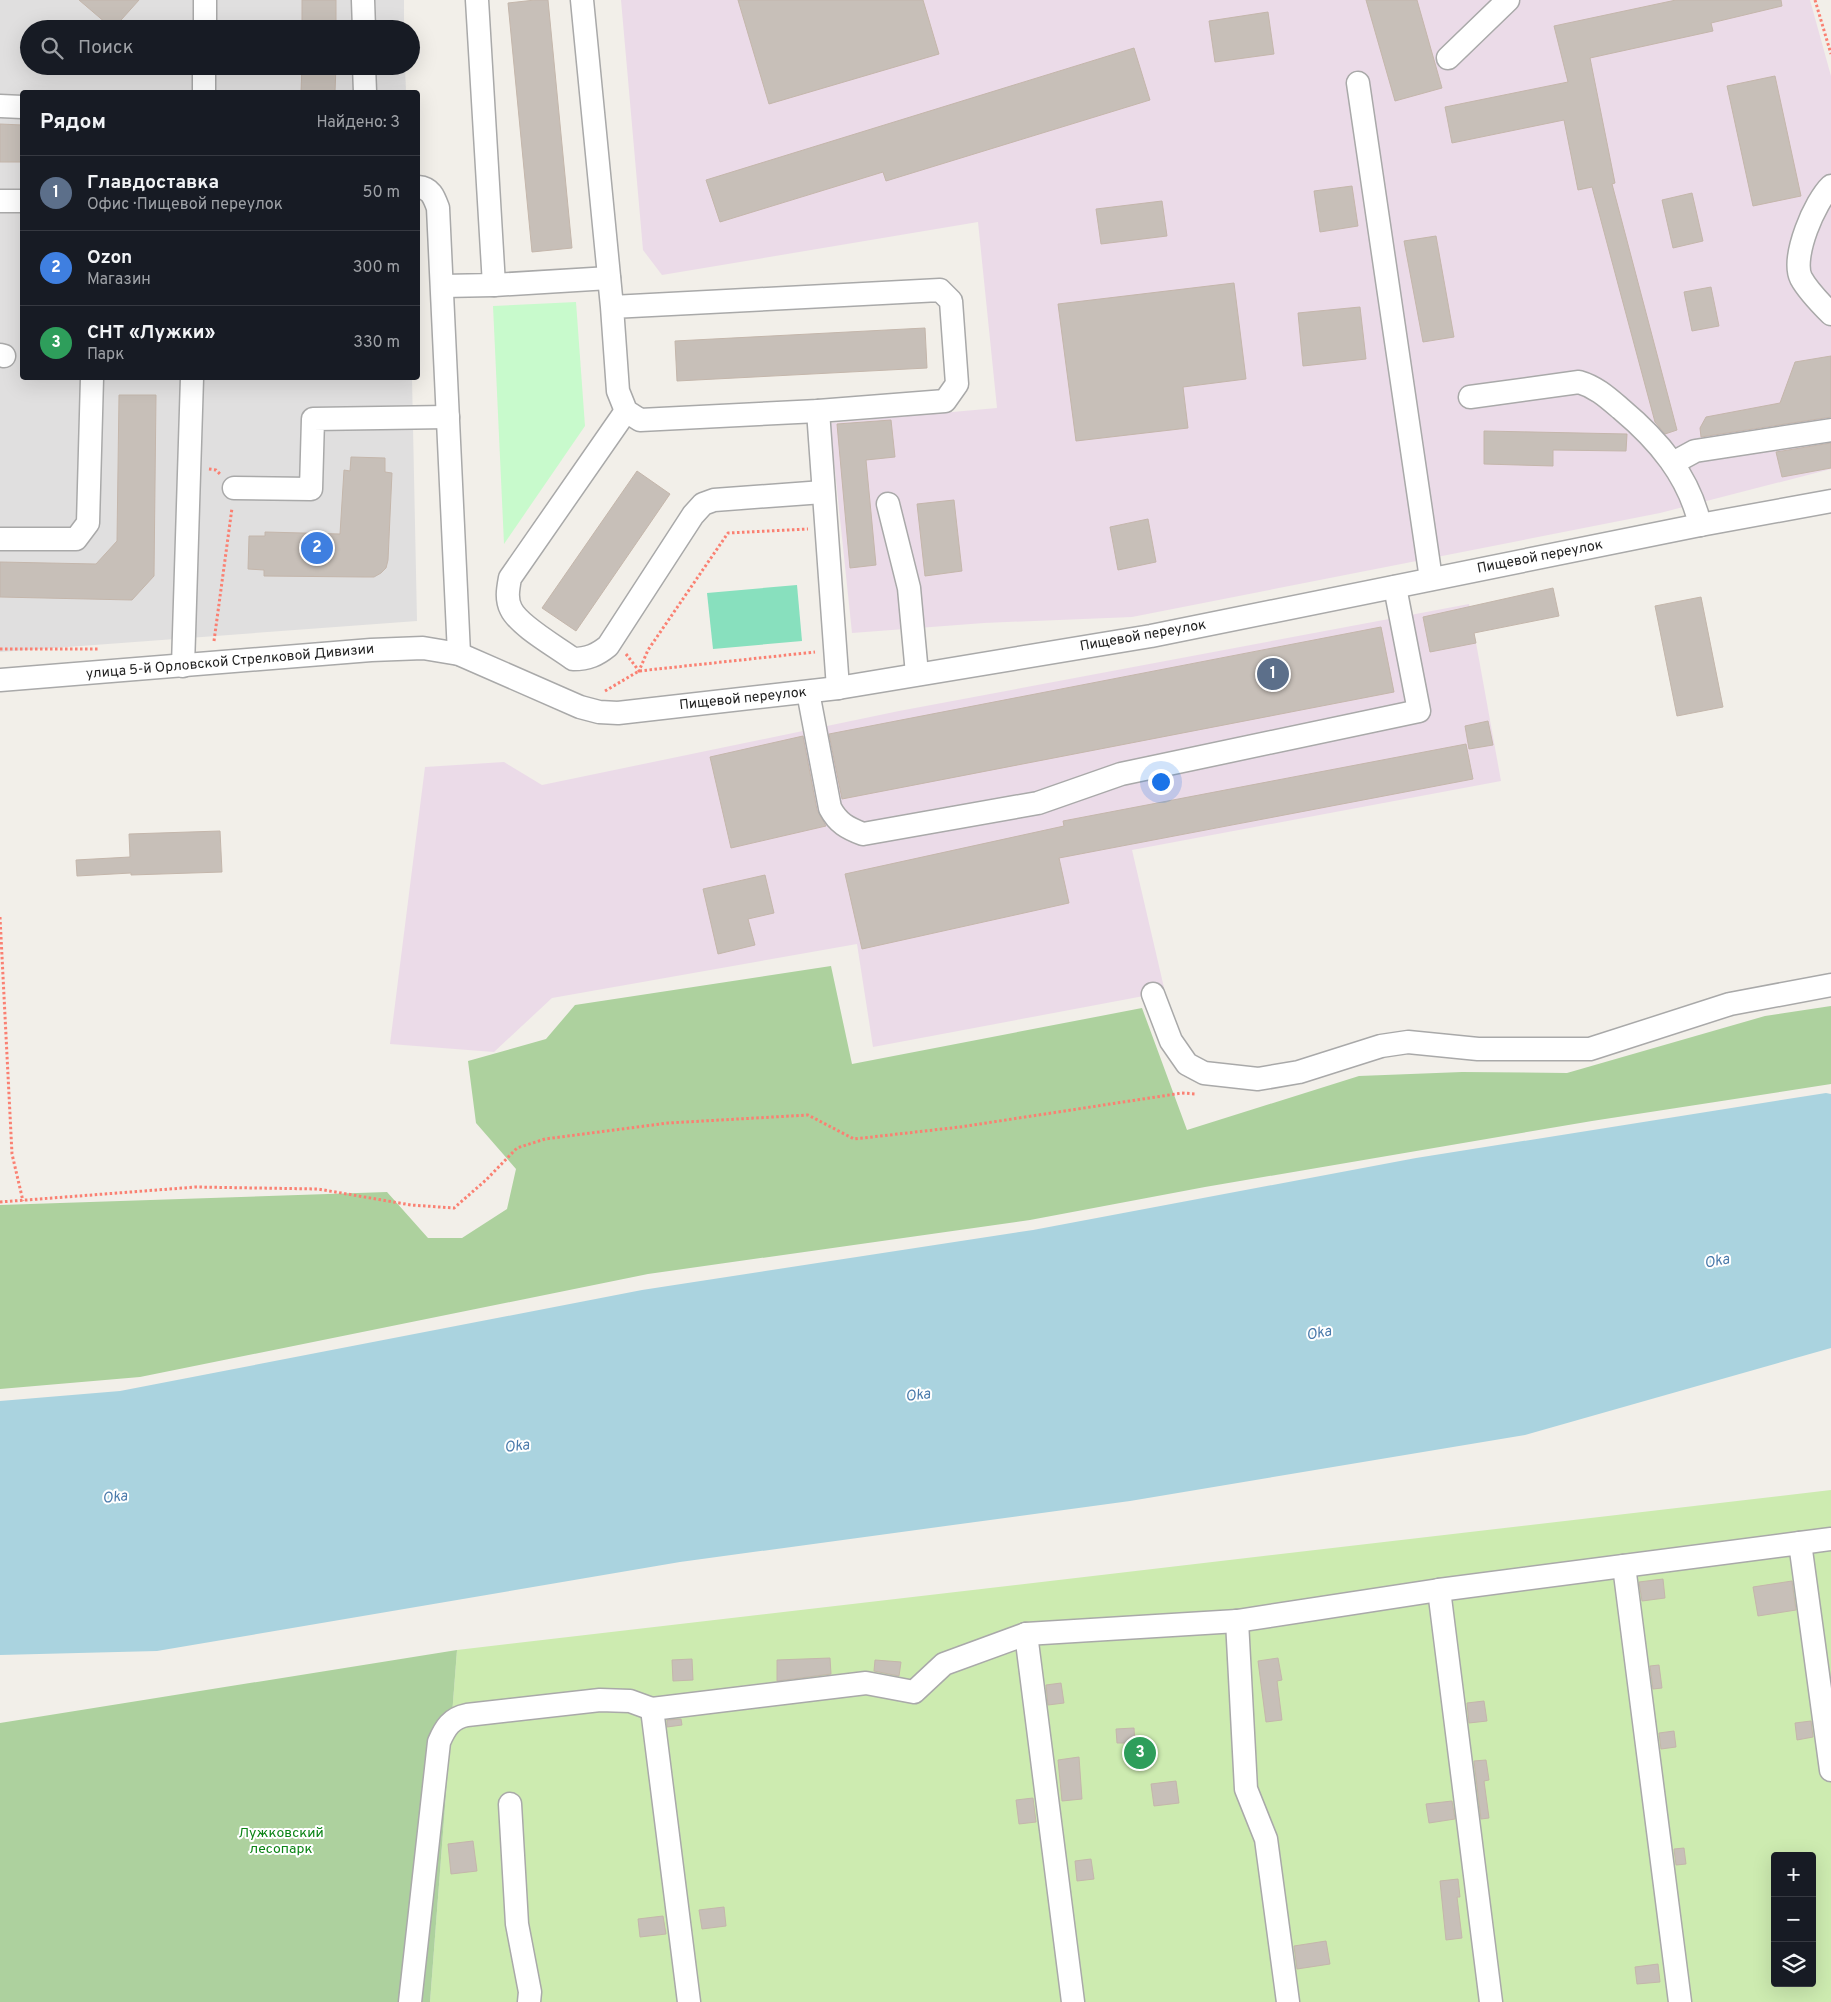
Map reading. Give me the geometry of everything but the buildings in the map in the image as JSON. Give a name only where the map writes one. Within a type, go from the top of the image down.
[{"type":"street","points":[[204,20],[205,0]]},
{"type":"street","points":[[363,0],[364,20]]},
{"type":"street","points":[[477,0],[494,285]]},
{"type":"street","points":[[582,0],[612,307],[618,391],[626,411],[640,420],[818,411],[945,401],[958,384],[951,301],[940,290],[612,307]]},
{"type":"street","points":[[1448,58],[1508,0]]},
{"type":"street","points":[[204,75],[204,90]]},
{"type":"street","points":[[364,75],[365,90]]},
{"type":"street","points":[[1358,83],[1431,579]]},
{"type":"street","points":[[0,106],[20,107]]},
{"type":"street","points":[[1831,186],[1809,221],[1799,264],[1801,278],[1831,314]]},
{"type":"street","points":[[420,188],[424,188],[434,195],[438,208],[459,654]]},
{"type":"street","points":[[0,201],[20,201]]},
{"type":"street","points":[[443,286],[609,278]]},
{"type":"street","points":[[0,539],[76,539],[88,523],[92,380]]},
{"type":"street","points":[[183,666],[192,380]]},
{"type":"street","points":[[1470,397],[1579,382],[1594,386],[1642,426],[1663,448],[1692,499],[1700,525]]},
{"type":"street","points":[[626,411],[510,578],[507,594],[510,608],[516,618],[573,658],[584,659],[596,656],[608,646],[693,515],[703,504],[714,500],[823,492]]},
{"type":"street","points":[[818,411],[838,688]]},
{"type":"street","points":[[234,488],[311,489],[313,419],[448,416]]},
{"type":"street","points":[[1673,463],[1695,451],[1831,430]]},
{"type":"street","name":"Пищевой переулок","points":[[459,654],[580,707],[599,712],[618,713],[808,692],[1151,636],[1700,525],[1831,501]]},
{"type":"street","points":[[888,504],[909,588],[918,674]]},
{"type":"street","points":[[808,692],[830,808],[836,819],[846,828],[863,834],[1038,803],[1121,774],[1419,711],[1395,586]]},
{"type":"street","name":"улица 5-й Орловской Стрелковой Дивизии","points":[[0,680],[371,650],[423,648],[459,654]]},
{"type":"street","points":[[1154,994],[1172,1042],[1188,1064],[1204,1073],[1258,1079],[1299,1072],[1381,1046],[1408,1042],[1478,1049],[1590,1049],[1730,1004],[1831,986]]},
{"type":"street","points":[[410,2002],[438,1742],[445,1727],[459,1717],[600,1700],[630,1701],[652,1709],[866,1683],[914,1692],[944,1664],[1026,1634],[1237,1620],[1439,1590],[1831,1539]]},
{"type":"street","points":[[1800,1543],[1831,1770]]},
{"type":"street","points":[[1624,1566],[1680,2002]]},
{"type":"street","points":[[1439,1590],[1491,2002]]},
{"type":"street","points":[[1237,1620],[1246,1789],[1266,1839],[1288,2002]]},
{"type":"street","points":[[1026,1634],[1074,2002]]},
{"type":"street","points":[[652,1709],[689,2002]]},
{"type":"street","points":[[510,1804],[517,1924],[530,1992],[529,2002]]},
{"type":"path","points":[[1815,0],[1831,54]]},
{"type":"path","points":[[214,641],[234,488]]},
{"type":"path","points":[[639,671],[648,650],[728,534],[826,528]]},
{"type":"path","points":[[0,918],[12,1154],[23,1201]]},
{"type":"path","points":[[0,1202],[196,1188],[318,1189],[411,1205],[454,1208],[486,1180],[517,1148],[544,1139],[668,1123],[808,1115],[854,1139],[960,1127],[1182,1093],[1202,1094]]},
{"type":"shaded area","points":[[0,0],[404,0],[404,20],[20,20],[20,75],[405,75],[406,90],[20,90],[20,380],[412,380],[417,621],[0,652]]},
{"type":"shaded area","points":[[621,0],[1810,0],[1831,76],[1831,469],[1660,513],[1132,617],[984,623],[852,633],[830,423],[997,408],[978,222],[662,275],[643,250]]},
{"type":"shaded area","points":[[1469,604],[1501,781],[1132,850],[1165,992],[873,1047],[857,944],[552,998],[494,1052],[390,1044],[425,767],[504,762],[542,785],[899,711]]},
{"type":"green space","points":[[576,302],[585,426],[504,544],[493,306]]},
{"type":"green space","points":[[797,585],[802,641],[713,649],[707,593]]},
{"type":"green space","points":[[831,966],[852,1064],[1142,1008],[1187,1130],[1359,1076],[1462,1072],[1567,1073],[1765,1016],[1831,1006],[1831,1084],[1592,1121],[1205,1187],[1030,1220],[648,1274],[140,1377],[0,1389],[0,1205],[387,1192],[428,1238],[462,1238],[507,1209],[516,1169],[476,1123],[468,1061],[546,1039],[575,1005]]},
{"type":"green space","points":[[1831,1490],[1831,2002],[430,2002],[457,1650]]},
{"type":"green space","name":"Лужковский лесопарк","points":[[457,1650],[430,2002],[0,2002],[0,1723]]},
{"type":"water","name":"Oka","points":[[1826,1093],[1831,1094],[1831,1348],[1525,1435],[1130,1501],[680,1562],[157,1651],[0,1655],[0,1401],[120,1391],[642,1290],[1033,1230],[1416,1158]]},
{"type":"place","name":"Ozon","points":[[317,548]]},
{"type":"place","name":"Главдоставка","points":[[1273,674]]},
{"type":"place","name":"СНТ «Лужки»","points":[[1140,1753]]}]
